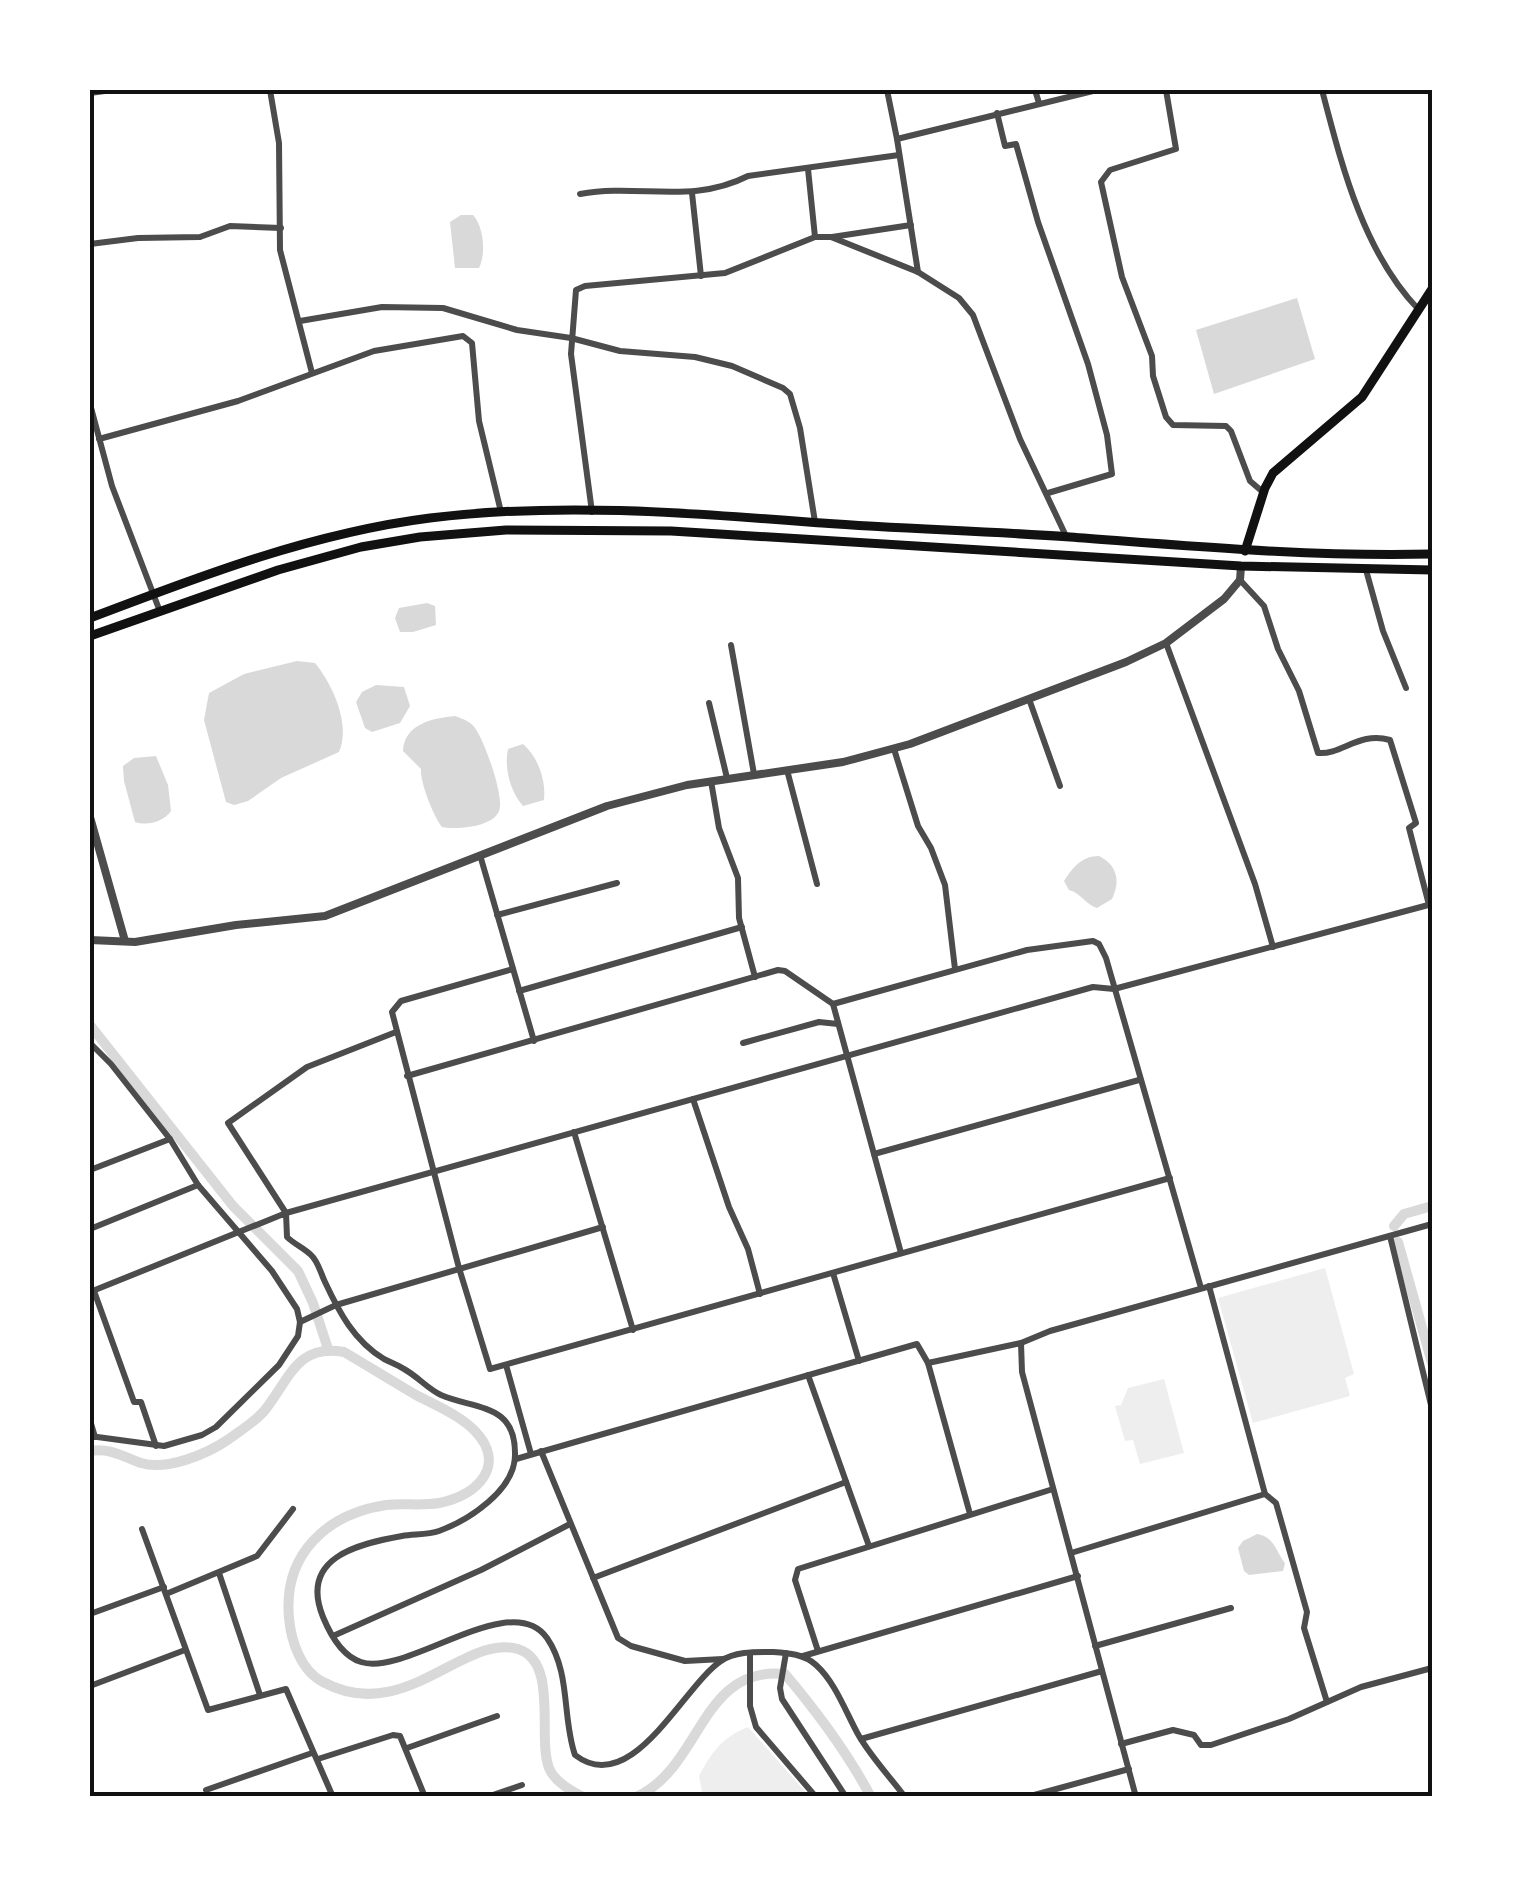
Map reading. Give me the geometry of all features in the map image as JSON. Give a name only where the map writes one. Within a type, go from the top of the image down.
[{"type":"main road","points":[[1245,552],[1273,473],[1362,397],[1432,289]]},
{"type":"main road","points":[[90,618],[274,553],[360,529],[501,512],[687,514],[1066,536],[1245,552],[1432,554]]},
{"type":"main road","points":[[90,636],[278,570],[361,547],[420,537],[524,530],[671,530],[1241,566],[1432,570]]},
{"type":"street","points":[[90,93],[112,90]]},
{"type":"street","points":[[270,90],[279,144],[280,250],[312,373]]},
{"type":"street","points":[[887,90],[918,272]]},
{"type":"street","points":[[1036,90],[1039,102]]},
{"type":"street","points":[[897,138],[1097,90]]},
{"type":"street","points":[[1166,90],[1176,150],[1110,170],[1101,182],[1122,276],[1150,348],[1166,417],[1173,426],[1226,426],[1250,481],[1264,493]]},
{"type":"street","points":[[1322,90],[1338,152],[1379,259],[1419,310]]},
{"type":"street","points":[[997,113],[1005,146],[1016,144],[1107,434],[1112,474],[1048,493]]},
{"type":"street","points":[[580,194],[612,190],[692,193],[726,186],[748,176],[899,156]]},
{"type":"street","points":[[808,169],[816,237]]},
{"type":"street","points":[[692,193],[701,276]]},
{"type":"street","points":[[592,512],[571,338],[578,287],[726,273],[816,237],[911,225]]},
{"type":"street","points":[[90,244],[200,237],[230,226],[281,228]]},
{"type":"street","points":[[831,237],[918,272],[959,298],[974,316],[1020,439],[1066,536]]},
{"type":"street","points":[[300,321],[382,307],[442,308],[517,330],[620,351],[716,361],[790,394],[800,428],[816,522]]},
{"type":"street","points":[[99,438],[238,401],[374,352],[458,336],[469,338],[479,421],[501,512]]},
{"type":"street","points":[[90,404],[112,486],[159,610]]},
{"type":"street","points":[[90,940],[162,940],[236,925],[325,916],[608,806],[711,781],[842,762],[894,748],[1126,662],[1166,642],[1215,607],[1240,580],[1241,566]]},
{"type":"street","points":[[1366,570],[1383,631],[1406,688]]},
{"type":"street","points":[[156,1446],[141,1402],[134,1402],[92,1291],[286,1213],[1093,988],[1114,989],[1430,904],[1410,830],[1416,823],[1390,740],[1357,739],[1324,754],[1318,752],[1299,690],[1278,649],[1264,606],[1240,580]]},
{"type":"street","points":[[1166,642],[1255,884],[1273,947]]},
{"type":"street","points":[[731,645],[754,774]]},
{"type":"street","points":[[1030,699],[1060,786]]},
{"type":"street","points":[[709,703],[728,778]]},
{"type":"street","points":[[894,748],[918,826],[938,863],[955,969]]},
{"type":"street","points":[[787,769],[817,884]]},
{"type":"street","points":[[711,781],[719,828],[738,878],[738,908],[755,977]]},
{"type":"street","points":[[90,817],[125,941]]},
{"type":"street","points":[[480,854],[534,1041]]},
{"type":"street","points":[[497,914],[617,882]]},
{"type":"street","points":[[519,991],[742,927]]},
{"type":"street","points":[[833,1004],[1050,945],[1093,940],[1103,950],[1265,1494],[1276,1503],[1308,1612],[1306,1636],[1327,1702]]},
{"type":"street","points":[[513,969],[401,1001],[392,1012],[459,1268],[490,1369],[1170,1178]]},
{"type":"street","points":[[407,1076],[786,971],[833,1004],[901,1253]]},
{"type":"street","points":[[742,1043],[818,1022],[839,1025]]},
{"type":"street","points":[[396,1032],[307,1067],[228,1123],[286,1213],[287,1237],[311,1255],[346,1324],[381,1357],[439,1394],[476,1403],[501,1416],[514,1440],[516,1458],[503,1488],[453,1524],[437,1532],[359,1546],[328,1564],[320,1576],[318,1594],[332,1636],[346,1653],[362,1662],[383,1663],[498,1624],[537,1628],[546,1636],[559,1668],[576,1755],[584,1762],[598,1764],[633,1756],[723,1660]]},
{"type":"street","points":[[90,1043],[170,1139],[198,1185],[241,1230],[304,1320]]},
{"type":"street","points":[[874,1154],[1139,1080]]},
{"type":"street","points":[[693,1100],[729,1207],[748,1249],[760,1294]]},
{"type":"street","points":[[574,1132],[633,1330]]},
{"type":"street","points":[[90,1170],[170,1139]]},
{"type":"street","points":[[90,1230],[198,1185]]},
{"type":"street","points":[[928,1363],[1021,1343],[1050,1331],[1432,1224]]},
{"type":"street","points":[[90,1420],[93,1436],[156,1446],[186,1440],[216,1427],[279,1365],[304,1320],[334,1306],[603,1228]]},
{"type":"street","points":[[1390,1236],[1432,1409]]},
{"type":"street","points":[[833,1273],[860,1361]]},
{"type":"street","points":[[1021,1343],[1022,1372],[1136,1797]]},
{"type":"street","points":[[516,1458],[917,1344],[928,1363],[970,1514]]},
{"type":"street","points":[[506,1366],[531,1454]]},
{"type":"street","points":[[808,1375],[869,1546]]},
{"type":"street","points":[[542,1451],[618,1638],[631,1646],[685,1661],[802,1656],[1078,1576]]},
{"type":"street","points":[[593,1578],[846,1482]]},
{"type":"street","points":[[818,1651],[795,1574],[805,1566],[1054,1489]]},
{"type":"street","points":[[1070,1553],[1265,1494]]},
{"type":"street","points":[[90,1614],[257,1556],[293,1508]]},
{"type":"street","points":[[332,1636],[480,1570],[570,1524]]},
{"type":"street","points":[[142,1529],[208,1710],[286,1689],[333,1797]]},
{"type":"street","points":[[219,1572],[260,1695]]},
{"type":"street","points":[[1095,1646],[1230,1608]]},
{"type":"street","points":[[90,1686],[186,1650]]},
{"type":"street","points":[[786,1655],[782,1699],[846,1797]]},
{"type":"street","points":[[750,1656],[750,1706],[756,1727],[816,1797]]},
{"type":"street","points":[[802,1656],[814,1663],[836,1690],[861,1739],[906,1797]]},
{"type":"street","points":[[1121,1744],[1173,1730],[1189,1732],[1202,1745],[1211,1745],[1386,1680],[1432,1668]]},
{"type":"street","points":[[861,1739],[1102,1671]]},
{"type":"street","points":[[407,1748],[498,1716]]},
{"type":"street","points":[[206,1790],[393,1734],[400,1736],[407,1748],[425,1797]]},
{"type":"street","points":[[1027,1797],[1129,1769]]},
{"type":"street","points":[[487,1797],[522,1785]]},
{"type":"shaded area","points":[[461,215],[473,215],[480,226],[483,248],[479,268],[455,268],[450,222]]},
{"type":"shaded area","points":[[1297,298],[1315,359],[1214,394],[1196,330]]},
{"type":"shaded area","points":[[427,603],[435,606],[436,625],[400,632],[395,618],[399,608]]},
{"type":"shaded area","points":[[297,661],[315,663],[334,694],[343,730],[339,752],[281,778],[248,801],[234,805],[226,802],[204,720],[209,693],[244,674]]},
{"type":"shaded area","points":[[376,685],[404,687],[410,706],[400,723],[372,732],[365,728],[356,702],[362,692]]},
{"type":"shaded area","points":[[455,716],[471,724],[479,734],[493,769],[500,804],[490,821],[456,828],[442,827],[428,800],[421,769],[403,751],[408,734],[414,729],[429,721]]},
{"type":"shaded area","points":[[523,744],[537,762],[544,800],[523,806],[511,786],[507,764],[508,749]]},
{"type":"shaded area","points":[[156,756],[168,785],[171,811],[155,822],[135,822],[123,766],[134,758]]},
{"type":"shaded area","points":[[1099,856],[1110,864],[1117,880],[1112,899],[1097,908],[1069,890],[1064,881],[1078,863]]},
{"type":"shaded area","points":[[1325,1268],[1354,1374],[1345,1378],[1350,1396],[1253,1423],[1218,1298]]},
{"type":"shaded area","points":[[1164,1379],[1184,1453],[1140,1464],[1133,1440],[1125,1441],[1115,1406],[1121,1405],[1128,1388]]},
{"type":"shaded area","points":[[1257,1534],[1274,1545],[1285,1563],[1283,1571],[1249,1575],[1244,1571],[1238,1548]]},
{"type":"shaded area","points":[[748,1727],[810,1797],[703,1797],[699,1776],[708,1760],[724,1741]]},
{"type":"waterway","points":[[90,1025],[233,1206],[298,1271],[328,1349]]},
{"type":"waterway","points":[[1394,1226],[1404,1214],[1432,1206]]},
{"type":"waterway","points":[[1398,1242],[1432,1363]]},
{"type":"waterway","points":[[90,1451],[163,1465],[210,1450],[257,1418],[305,1358],[328,1351],[344,1352],[461,1420],[484,1443],[488,1455],[484,1477],[453,1499],[433,1504],[386,1505],[345,1517],[328,1528],[301,1556],[293,1575],[289,1595],[292,1636],[303,1663],[315,1677],[352,1693],[380,1693],[406,1687],[476,1654],[497,1648],[518,1649],[531,1657],[543,1684],[546,1755],[551,1773],[583,1797]]},
{"type":"waterway","points":[[636,1797],[658,1783],[675,1764],[718,1701],[735,1685],[757,1676],[785,1674],[831,1733],[871,1797]]}]
